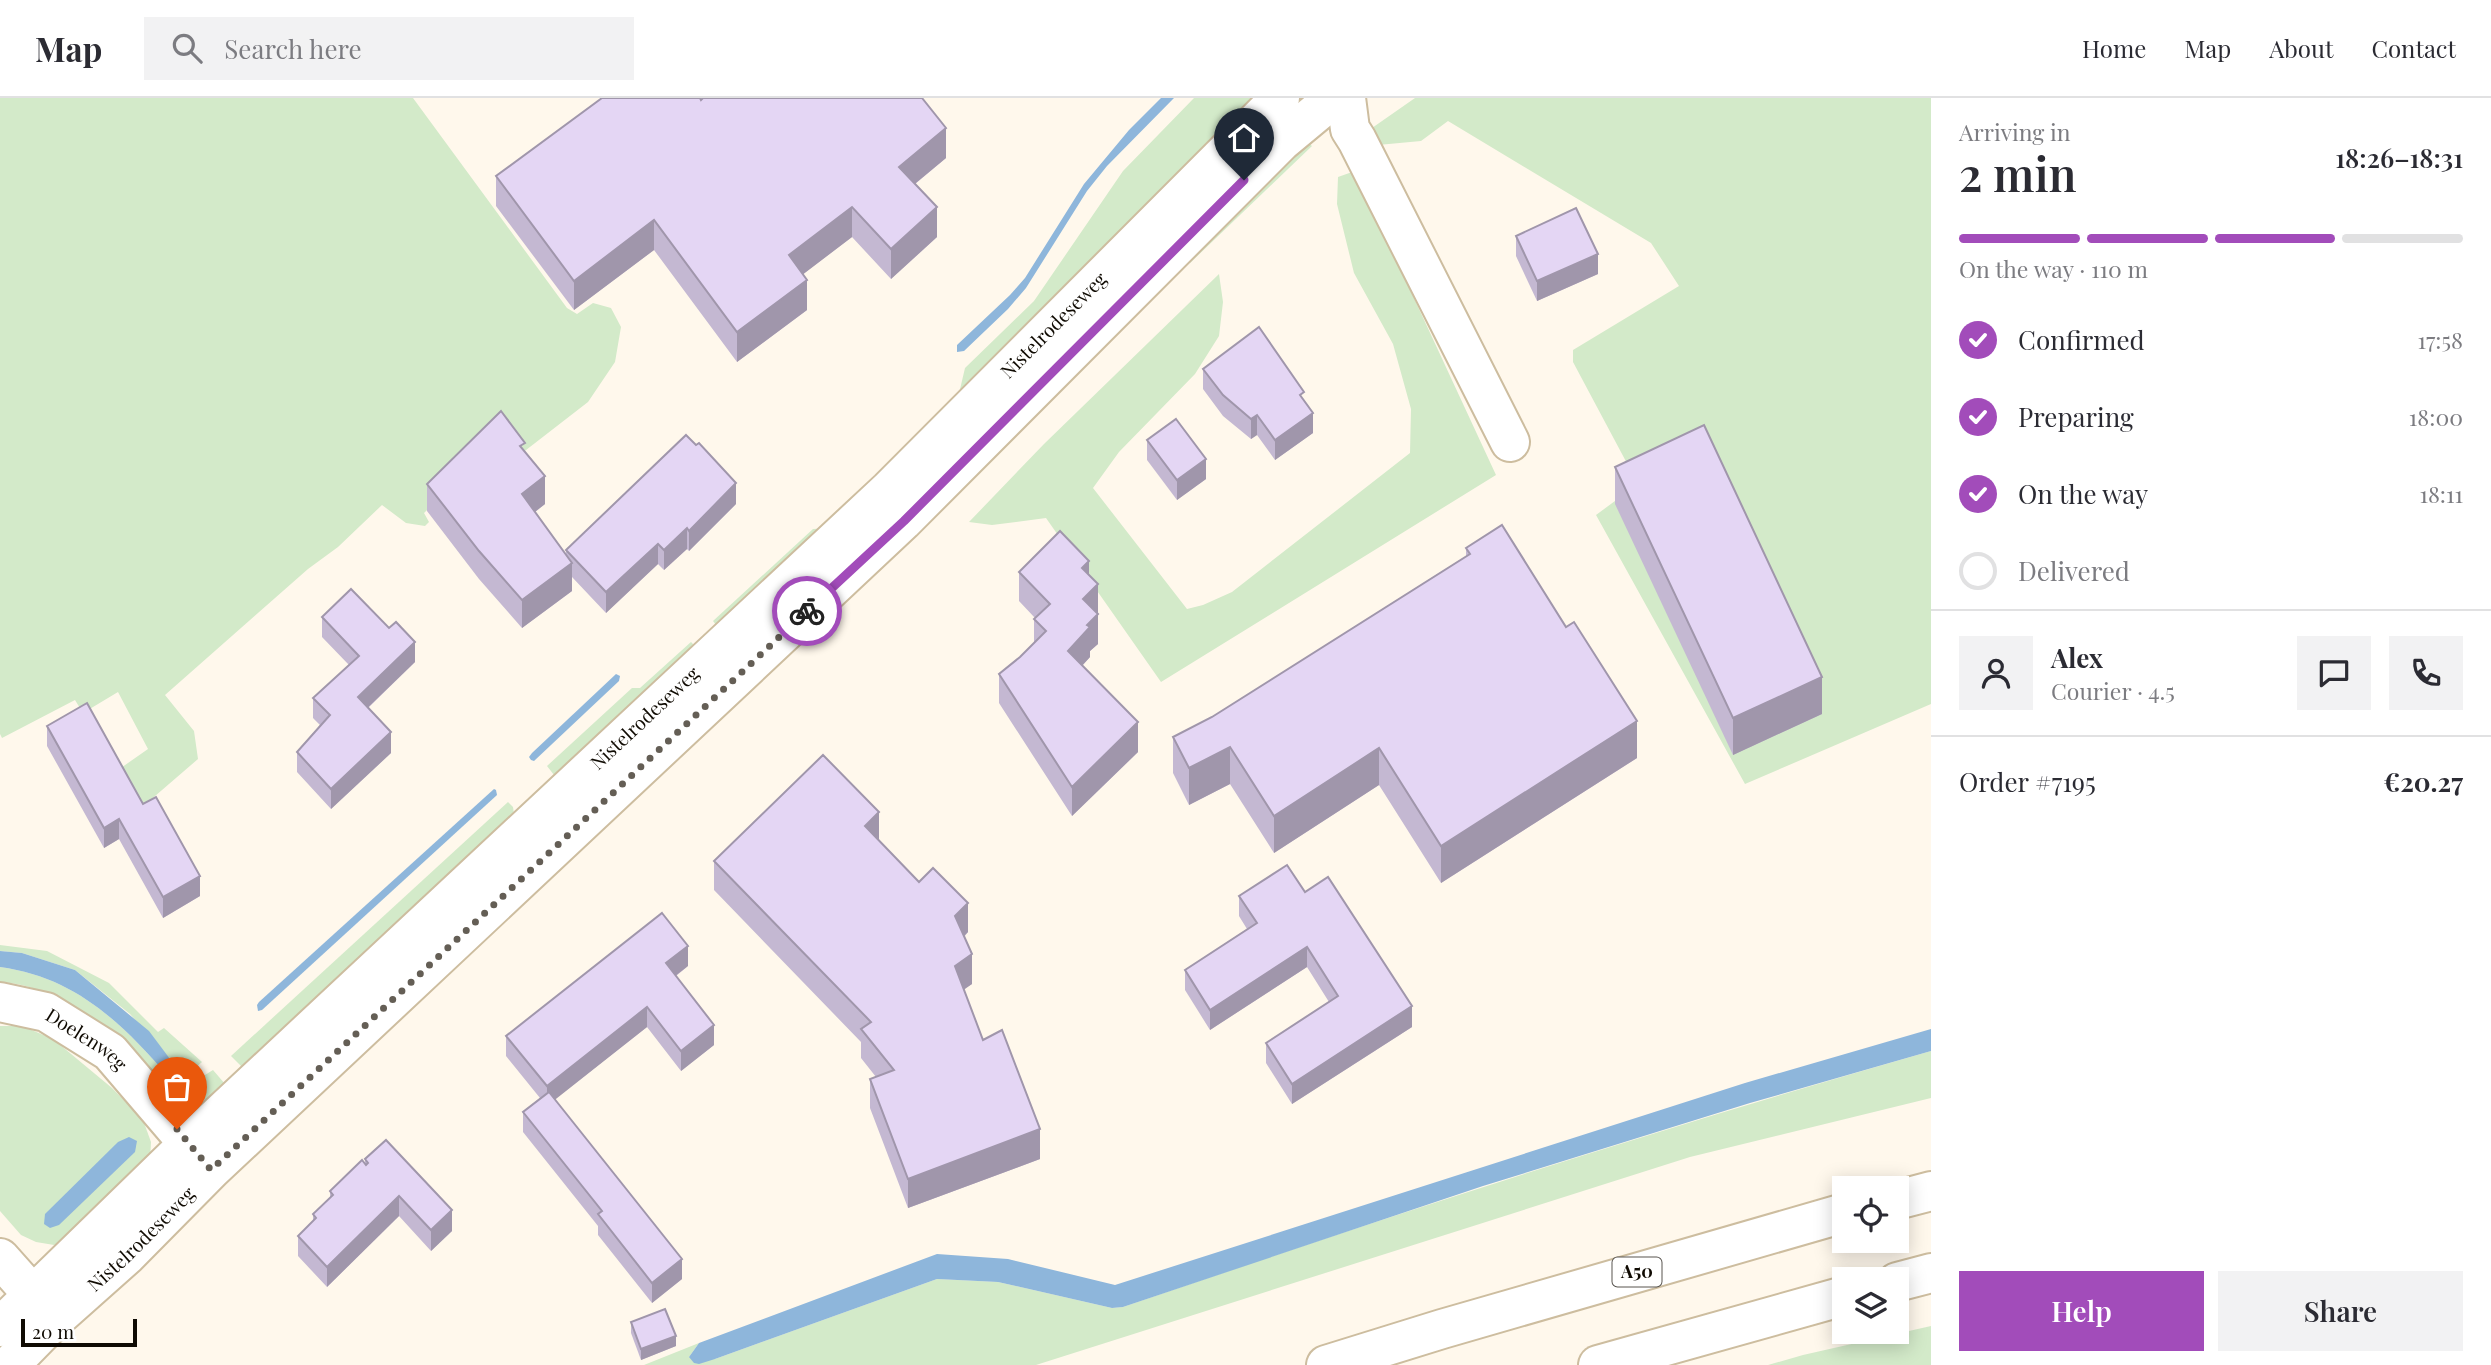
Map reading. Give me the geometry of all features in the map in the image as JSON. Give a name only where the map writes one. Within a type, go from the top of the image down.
[{"type":"main road","name":"Nistelrodeseweg","points":[[10,1365],[44,1307],[889,490],[1280,98]]},
{"type":"main road","name":"Nistelrodeseweg","points":[[200,1156],[904,521],[1282,142],[1334,98]]},
{"type":"main road","points":[[1346,98],[1350,129],[1510,442]]},
{"type":"main road","name":"Doelenweg","points":[[0,1002],[46,1012],[110,1052],[200,1156]]},
{"type":"main road","points":[[1909,1197],[1931,1191]]},
{"type":"main road","name":"A50","points":[[1326,1365],[1832,1216]]},
{"type":"main road","points":[[0,1258],[44,1307]]},
{"type":"main road","points":[[1598,1365],[1832,1299]]},
{"type":"main road","name":"Nistelrodeseweg","points":[[0,1327],[44,1307]]},
{"type":"green space","points":[[0,98],[413,98],[567,308],[577,314],[593,303],[611,308],[621,327],[615,362],[588,402],[517,457],[500,437],[424,513],[429,522],[425,526],[406,523],[382,505],[338,547],[308,569],[165,695],[194,731],[198,759],[140,809],[118,770],[148,749],[118,692],[83,713],[75,700],[2,738],[0,734]]},
{"type":"green space","points":[[1194,98],[1267,98],[957,402],[965,368],[1034,301],[1123,171]]},
{"type":"green space","points":[[1415,98],[1931,98],[1931,704],[1745,784],[1596,515],[1638,484],[1573,362],[1573,350],[1679,286],[1651,243],[1448,121],[1421,141],[1378,145],[1372,128]]},
{"type":"green space","points":[[1303,139],[1312,146],[1190,263],[1182,253]]},
{"type":"green space","points":[[1355,171],[1496,475],[1161,682],[1046,518],[992,525],[969,522],[1044,444],[1219,274],[1223,302],[1219,336],[1195,374],[1119,452],[1093,488],[1187,609],[1232,592],[1410,453],[1411,409],[1393,344],[1354,273],[1337,204],[1338,177]]},
{"type":"green space","points":[[830,528],[719,629],[713,621],[813,529]]},
{"type":"green space","points":[[691,642],[698,649],[558,780],[547,766],[632,688],[640,688]]},
{"type":"green space","points":[[508,802],[513,807],[515,821],[250,1075],[231,1056]]},
{"type":"green space","points":[[0,945],[47,951],[109,983],[158,1032],[164,1028],[202,1062],[172,1084],[161,1072],[153,1079],[102,1032],[65,1003],[23,985],[0,982],[0,967],[51,980],[94,1004],[131,1037],[167,1075],[179,1075],[192,1065],[188,1060],[177,1064],[170,1059],[130,1014],[75,970],[22,953],[0,951]]},
{"type":"green space","points":[[0,1026],[22,1026],[53,1039],[112,1088],[143,1120],[151,1142],[150,1161],[72,1240],[54,1245],[36,1242],[21,1235],[0,1211]]},
{"type":"green space","points":[[1931,1051],[1931,1098],[1690,1157],[1036,1365],[644,1365],[699,1343],[689,1357],[715,1359],[937,1279],[998,1282],[1112,1308],[1123,1307],[1525,1174]]},
{"type":"green space","points":[[213,1070],[231,1091],[203,1100],[173,1095]]},
{"type":"green space","points":[[1931,1326],[1931,1365],[1768,1365],[1852,1344],[1909,1344],[1909,1331]]},
{"type":"water","points":[[1161,98],[1174,98],[1107,166],[1087,191],[1026,288],[964,351],[957,352],[957,345],[1025,278],[1084,184],[1129,130]]},
{"type":"water","points":[[616,674],[620,676],[619,681],[534,761],[531,760],[529,757],[532,753]]},
{"type":"water","points":[[494,789],[497,795],[258,1011],[259,1002]]},
{"type":"water","points":[[0,951],[22,953],[75,970],[149,1031],[170,1059],[177,1064],[191,1060],[192,1065],[178,1075],[167,1075],[131,1037],[94,1004],[51,981],[0,967]]},
{"type":"water","points":[[1931,1029],[1931,1051],[1750,1103],[1483,1186],[1123,1307],[1112,1308],[998,1282],[937,1279],[715,1359],[699,1364],[689,1357],[699,1343],[937,1254],[1008,1259],[1115,1285],[1745,1083]]},
{"type":"water","points":[[129,1137],[137,1141],[135,1152],[59,1225],[50,1228],[44,1224],[45,1214],[118,1142]]},
{"type":"building","points":[[602,98],[922,98],[946,128],[899,167],[937,207],[891,249],[852,207],[789,255],[807,280],[737,332],[654,220],[574,281],[496,176]]},
{"type":"building","points":[[1576,208],[1598,254],[1537,281],[1516,236]]},
{"type":"building","points":[[1259,327],[1304,392],[1300,395],[1313,413],[1275,440],[1257,415],[1251,419],[1223,395],[1203,369]]},
{"type":"building","points":[[501,411],[525,443],[520,446],[545,476],[522,494],[572,563],[522,600],[479,551],[427,484]]},
{"type":"building","points":[[1176,419],[1206,459],[1177,480],[1147,440]]},
{"type":"building","points":[[1704,425],[1822,677],[1733,718],[1615,467]]},
{"type":"building","points":[[686,435],[696,445],[699,443],[736,483],[689,531],[687,528],[664,550],[658,544],[606,592],[566,550]]},
{"type":"building","points":[[1502,525],[1566,627],[1574,622],[1637,721],[1441,846],[1379,748],[1274,816],[1230,747],[1189,768],[1173,737],[1212,717],[1470,554],[1466,548]]},
{"type":"building","points":[[1060,531],[1089,561],[1082,568],[1098,584],[1083,599],[1098,614],[1068,651],[1138,722],[1072,787],[999,674],[1046,631],[1034,619],[1050,604],[1019,572]]},
{"type":"building","points":[[351,589],[389,628],[396,622],[415,642],[358,697],[391,732],[331,789],[297,752],[330,715],[313,698],[359,656],[322,617]]},
{"type":"building","points":[[87,703],[143,804],[156,797],[200,876],[163,897],[119,819],[104,828],[47,726]]},
{"type":"building","points":[[823,755],[879,812],[865,826],[919,882],[933,868],[968,903],[955,916],[972,954],[955,966],[983,1040],[1002,1030],[1040,1129],[908,1179],[870,1079],[894,1070],[861,1029],[871,1022],[714,861]]},
{"type":"building","points":[[1287,865],[1305,892],[1328,877],[1412,1006],[1292,1084],[1266,1043],[1338,996],[1307,947],[1210,1010],[1185,970],[1257,923],[1239,896]]},
{"type":"building","points":[[662,913],[688,946],[666,963],[714,1025],[681,1051],[647,1007],[547,1086],[506,1036]]},
{"type":"building","points":[[549,1092],[682,1259],[652,1283],[598,1214],[602,1211],[523,1112]]},
{"type":"building","points":[[386,1140],[452,1210],[431,1230],[399,1196],[327,1267],[298,1236],[316,1218],[313,1214],[333,1195],[330,1191],[362,1160],[366,1165],[368,1163],[365,1159]]},
{"type":"building","points":[[665,1309],[676,1336],[641,1349],[631,1322]]},
{"type":"way so far","points":[[177,1129],[211,1170],[807,611]]},
{"type":"route","points":[[807,611],[904,521],[1244,180]]}]
